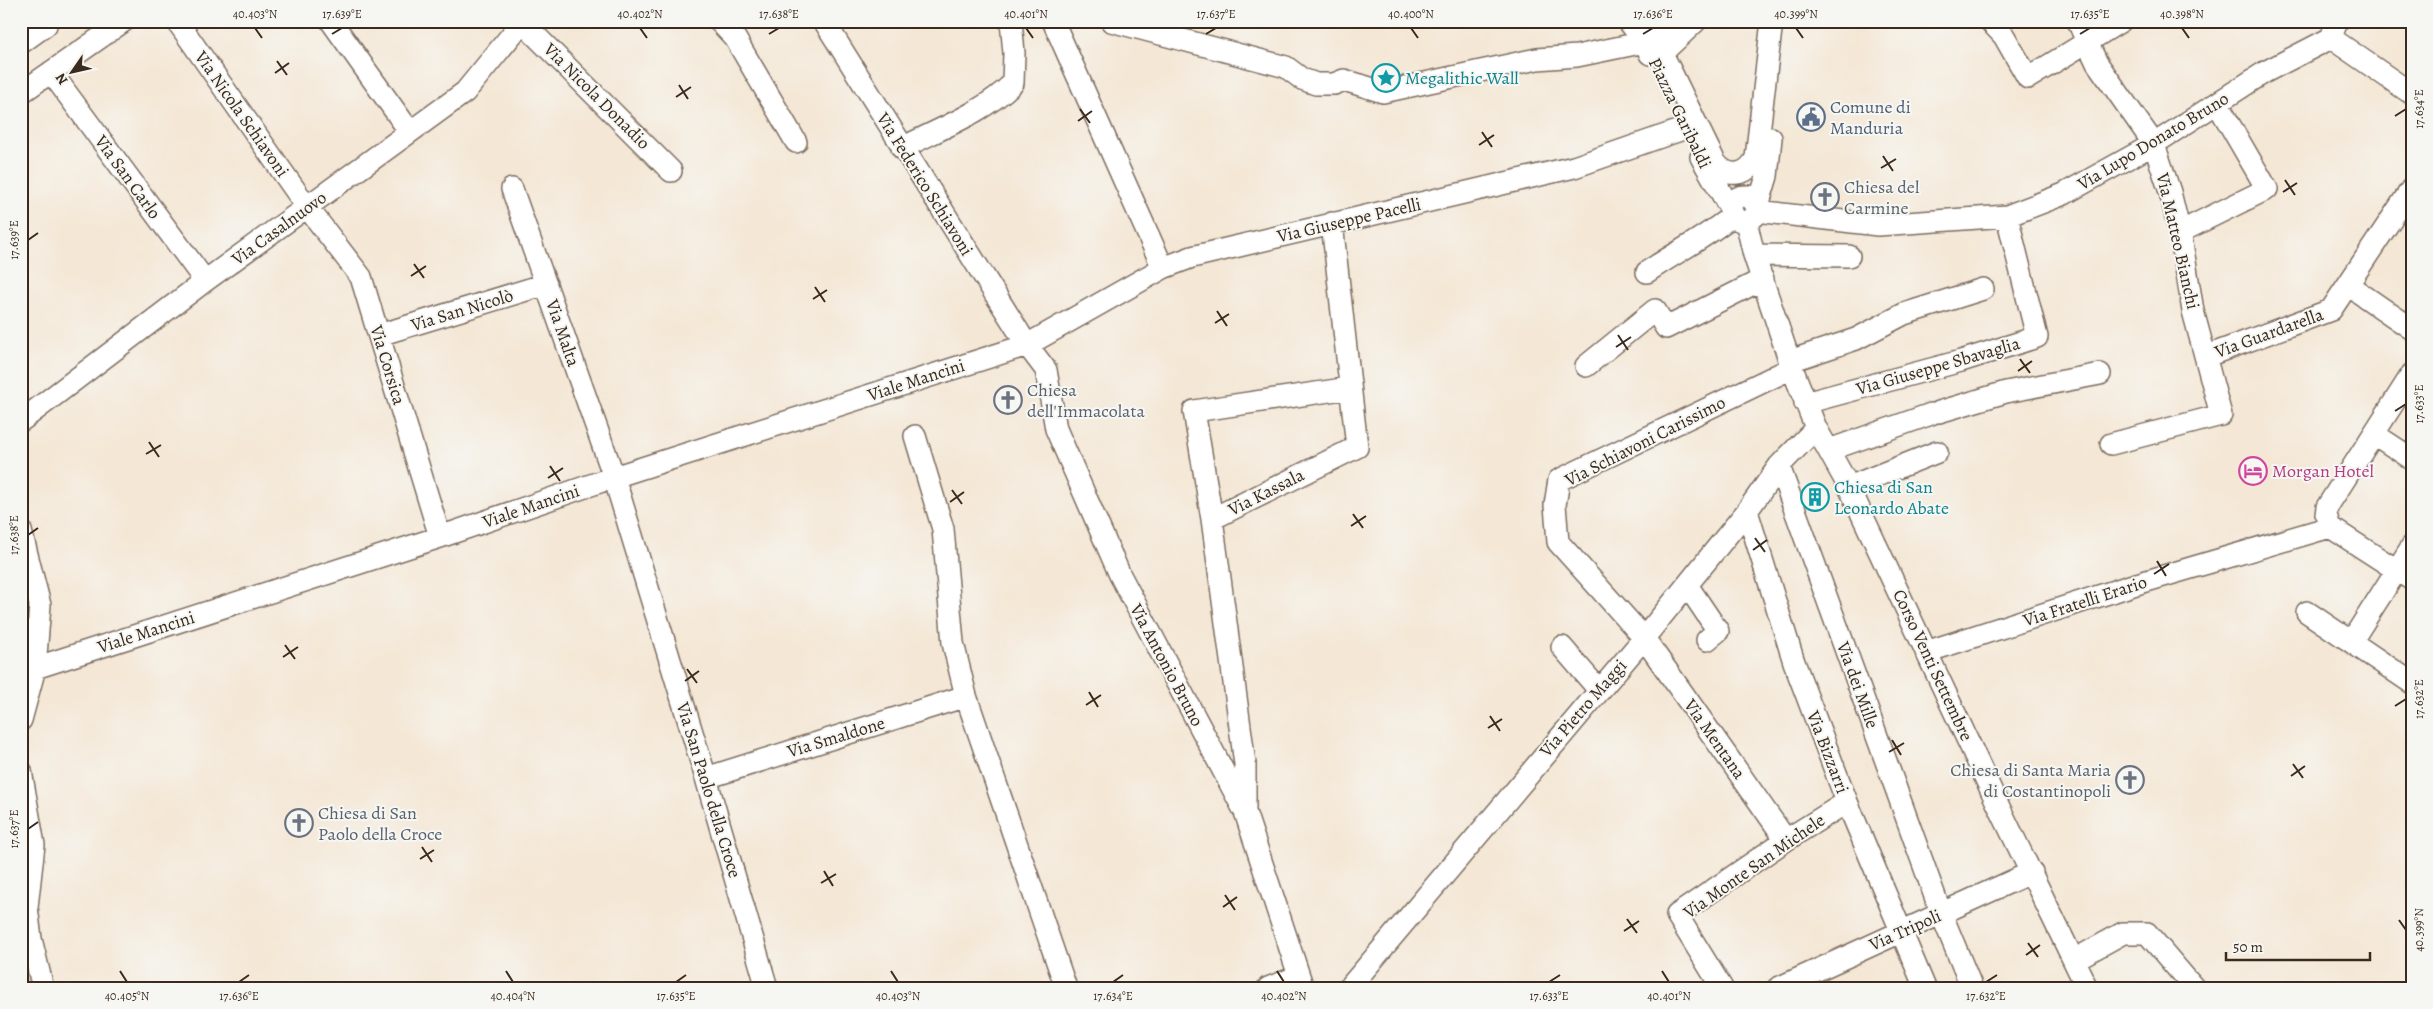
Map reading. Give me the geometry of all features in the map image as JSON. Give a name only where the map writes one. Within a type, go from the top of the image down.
[{"type":"street","points":[[21,44],[46,25],[46,21]]},
{"type":"street","points":[[21,93],[124,21]]},
{"type":"street","name":"Via Nicola Schiavoni","points":[[177,21],[307,207]]},
{"type":"street","points":[[331,21],[410,132]]},
{"type":"street","points":[[719,21],[734,38],[796,142]]},
{"type":"street","name":"Via Federico Schiavoni","points":[[824,21],[1027,345]]},
{"type":"street","points":[[902,148],[972,112],[1001,94],[1013,83],[1014,53],[1011,21]]},
{"type":"street","points":[[1053,21],[1163,268]]},
{"type":"street","points":[[1111,21],[1286,67],[1302,79],[1316,84],[1334,84],[1344,80],[1383,92],[1537,59],[1577,56],[1645,42],[1628,21]]},
{"type":"street","name":"Piazza Garibaldi","points":[[1667,21],[1645,42],[1719,192],[1745,213]]},
{"type":"street","name":"Piazza Garibaldi","points":[[1696,21],[1662,53],[1715,162],[1723,171],[1735,174],[1748,169],[1756,158],[1772,21]]},
{"type":"street","points":[[1647,272],[1695,240],[1745,213],[1767,176],[1783,21]]},
{"type":"street","points":[[1990,21],[2004,36],[2028,78],[2120,21]]},
{"type":"street","name":"Via Matteo Bianchi","points":[[2078,21],[2097,63],[2154,144],[2170,192],[2180,232],[2193,311],[2207,356],[2221,415],[2111,444]]},
{"type":"street","name":"Via Casalnuovo","points":[[21,421],[205,281],[465,92],[522,22]]},
{"type":"street","name":"Via Nicola Donadio","points":[[522,22],[672,171]]},
{"type":"street","points":[[2334,30],[2412,94]]},
{"type":"street","name":"Via Lupo Donato Bruno","points":[[1745,213],[1878,225],[2007,216],[2064,194],[2154,144],[2334,30]]},
{"type":"street","name":"Via San Carlo","points":[[51,72],[205,281]]},
{"type":"street","points":[[2180,232],[2267,189],[2217,103]]},
{"type":"street","name":"Via Giuseppe Pacelli","points":[[1027,345],[1163,268],[1192,257],[1574,167],[1686,128]]},
{"type":"street","name":"Via Guardarella","points":[[2207,356],[2331,310],[2412,188]]},
{"type":"street","name":"Via Malta","points":[[512,189],[614,477]]},
{"type":"street","name":"Via Corsica","points":[[307,207],[361,277],[440,537]]},
{"type":"street","points":[[1745,213],[1754,255],[1791,365],[1856,339],[1904,314],[1983,289]]},
{"type":"street","name":"Via Giuseppe Sbavaglia","points":[[1805,404],[1961,361],[2037,337],[2007,216]]},
{"type":"street","name":"Via Kassala","points":[[1245,812],[1245,764],[1212,519],[1357,447],[1332,223]]},
{"type":"street","points":[[1754,255],[1849,256]]},
{"type":"street","points":[[1586,366],[1655,310],[1666,328],[1763,279]]},
{"type":"street","name":"Via San Nicolò","points":[[379,336],[546,284]]},
{"type":"street","points":[[2348,285],[2412,330]]},
{"type":"street","name":"Viale Mancini","points":[[35,668],[440,537],[614,477],[1027,345]]},
{"type":"street","name":"Via Antonio Bruno","points":[[1027,345],[1046,370],[1056,429],[1120,575],[1245,812],[1301,982]]},
{"type":"street","name":"Corso Venti Settembre","points":[[1791,365],[1816,428],[1849,487],[1926,652],[2088,988]]},
{"type":"street","name":"Via Schiavoni Carissimo","points":[[1644,638],[1558,542],[1555,505],[1559,480],[1791,365]]},
{"type":"street","points":[[1830,450],[1935,413],[2006,392],[2100,374]]},
{"type":"street","points":[[2404,575],[2330,527],[2326,515],[2327,507],[2412,374]]},
{"type":"street","points":[[1212,519],[1194,411],[1350,388]]},
{"type":"street","name":"Via Pietro Maggi","points":[[1349,988],[1644,638],[1747,511],[1779,466],[1816,428]]},
{"type":"street","points":[[2374,434],[2412,459]]},
{"type":"street","points":[[915,436],[943,529],[953,642],[966,696],[1066,988]]},
{"type":"street","points":[[1849,487],[1937,452]]},
{"type":"street","name":"Via dei Mille","points":[[1779,466],[1941,913],[1972,988]]},
{"type":"street","name":"Via San Paolo della Croce","points":[[614,477],[706,778],[767,988]]},
{"type":"street","name":"Via Bizzarri","points":[[1747,511],[1794,662],[1846,802],[1925,988]]},
{"type":"street","name":"Via Fratelli Erario","points":[[1926,652],[2133,585],[2330,527]]},
{"type":"street","points":[[21,531],[40,605],[35,668],[21,720]]},
{"type":"street","points":[[2351,642],[2404,575],[2412,546]]},
{"type":"street","points":[[1686,585],[1718,631],[1707,640]]},
{"type":"street","points":[[2307,612],[2412,683]]},
{"type":"street","name":"Via Mentana","points":[[1644,638],[1786,840]]},
{"type":"street","points":[[1562,647],[1599,690]]},
{"type":"street","name":"Via Smaldone","points":[[706,778],[966,696]]},
{"type":"street","points":[[21,771],[34,845],[27,907],[31,939],[43,988]]},
{"type":"street","name":"Via Monte San Michele","points":[[1722,988],[1677,915],[1786,840],[1846,802]]},
{"type":"street","name":"Via Tripoli","points":[[1778,988],[2032,872]]},
{"type":"street","points":[[2074,960],[2123,933],[2147,933],[2194,988]]},
{"type":"street","points":[[1268,988],[1301,982]]},
{"type":"shaded area","points":[[21,946],[33,988],[21,988]]},
{"type":"place","name":"Megalithic Wall","points":[[1386,78]]},
{"type":"place","name":"Comune di Manduria","points":[[1811,117]]},
{"type":"place","name":"Chiesa del Carmine","points":[[1825,197]]},
{"type":"place","name":"Chiesa dell'Immacolata","points":[[1008,400]]},
{"type":"place","name":"Morgan Hotel","points":[[2253,471]]},
{"type":"place","name":"Chiesa di San Leonardo Abate","points":[[1815,497]]},
{"type":"place","name":"Chiesa di Santa Maria di Costantinopoli","points":[[2130,780]]},
{"type":"place","name":"Chiesa di San Paolo della Croce","points":[[299,823]]}]
